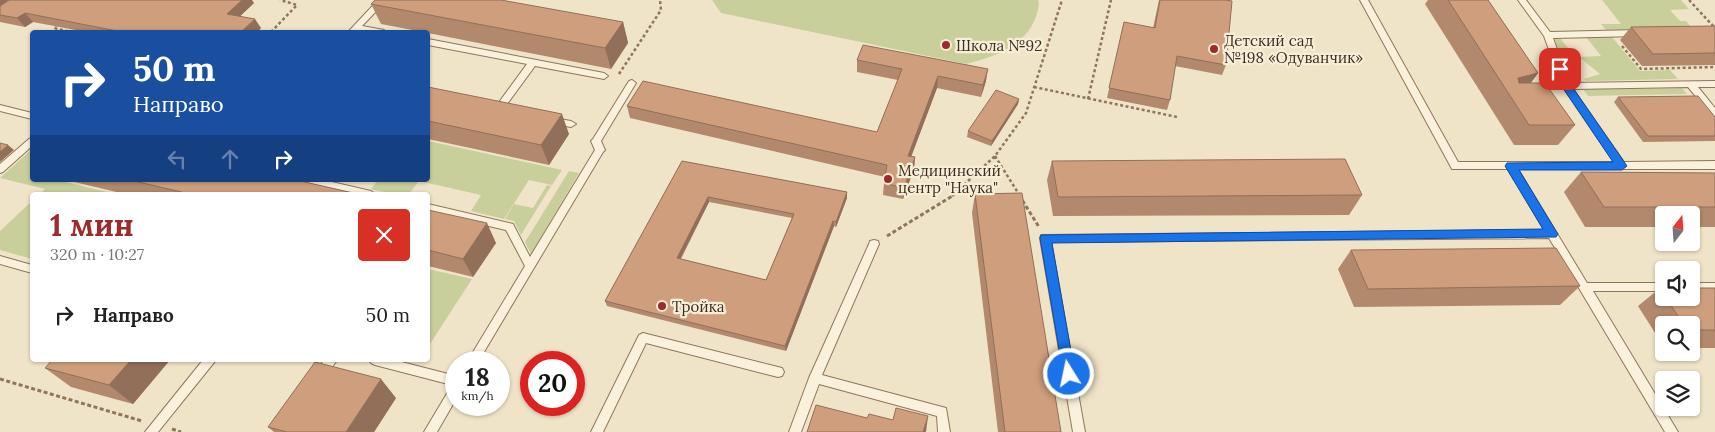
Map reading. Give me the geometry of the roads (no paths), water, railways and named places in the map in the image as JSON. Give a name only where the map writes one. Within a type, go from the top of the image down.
[{"type":"lane","points":[[354,30],[383,0]]},
{"type":"lane","points":[[1364,0],[1455,166],[1715,166]]},
{"type":"lane","points":[[1522,0],[1548,35],[1566,86],[1622,166]]},
{"type":"lane","points":[[1548,35],[1649,33]]},
{"type":"lane","points":[[430,44],[604,76]]},
{"type":"lane","points":[[499,109],[533,62]]},
{"type":"lane","points":[[479,351],[600,150],[596,141],[632,83]]},
{"type":"lane","points":[[1690,84],[1715,114]]},
{"type":"lane","points":[[1566,86],[1715,84]]},
{"type":"lane","points":[[0,108],[30,116]]},
{"type":"lane","points":[[544,119],[571,124]]},
{"type":"lane","points":[[0,169],[30,143]]},
{"type":"lane","points":[[1511,166],[1672,432]]},
{"type":"lane","points":[[316,182],[358,192]]},
{"type":"lane","points":[[430,208],[509,227],[530,266]]},
{"type":"lane","points":[[1079,432],[1046,238],[1552,234]]},
{"type":"lane","points":[[796,432],[815,378],[874,244]]},
{"type":"lane","points":[[0,260],[30,268]]},
{"type":"lane","points":[[1584,287],[1655,287]]},
{"type":"lane","points":[[1700,287],[1715,287]]},
{"type":"lane","points":[[597,432],[643,338],[778,372]]},
{"type":"lane","points":[[154,428],[208,362]]},
{"type":"lane","points":[[313,384],[330,362]]},
{"type":"lane","points":[[383,362],[445,378]]},
{"type":"lane","points":[[815,378],[942,412],[944,432]]},
{"type":"lane","points":[[430,432],[445,407]]},
{"type":"place","name":"Школа №92","points":[[946,45]]},
{"type":"place","name":"Детский сад №198 «Одуванчик»","points":[[1214,49]]},
{"type":"place","name":"Медицинский центр \"Наука\"","points":[[888,179]]},
{"type":"place","name":"Тройка","points":[[662,306]]}]
